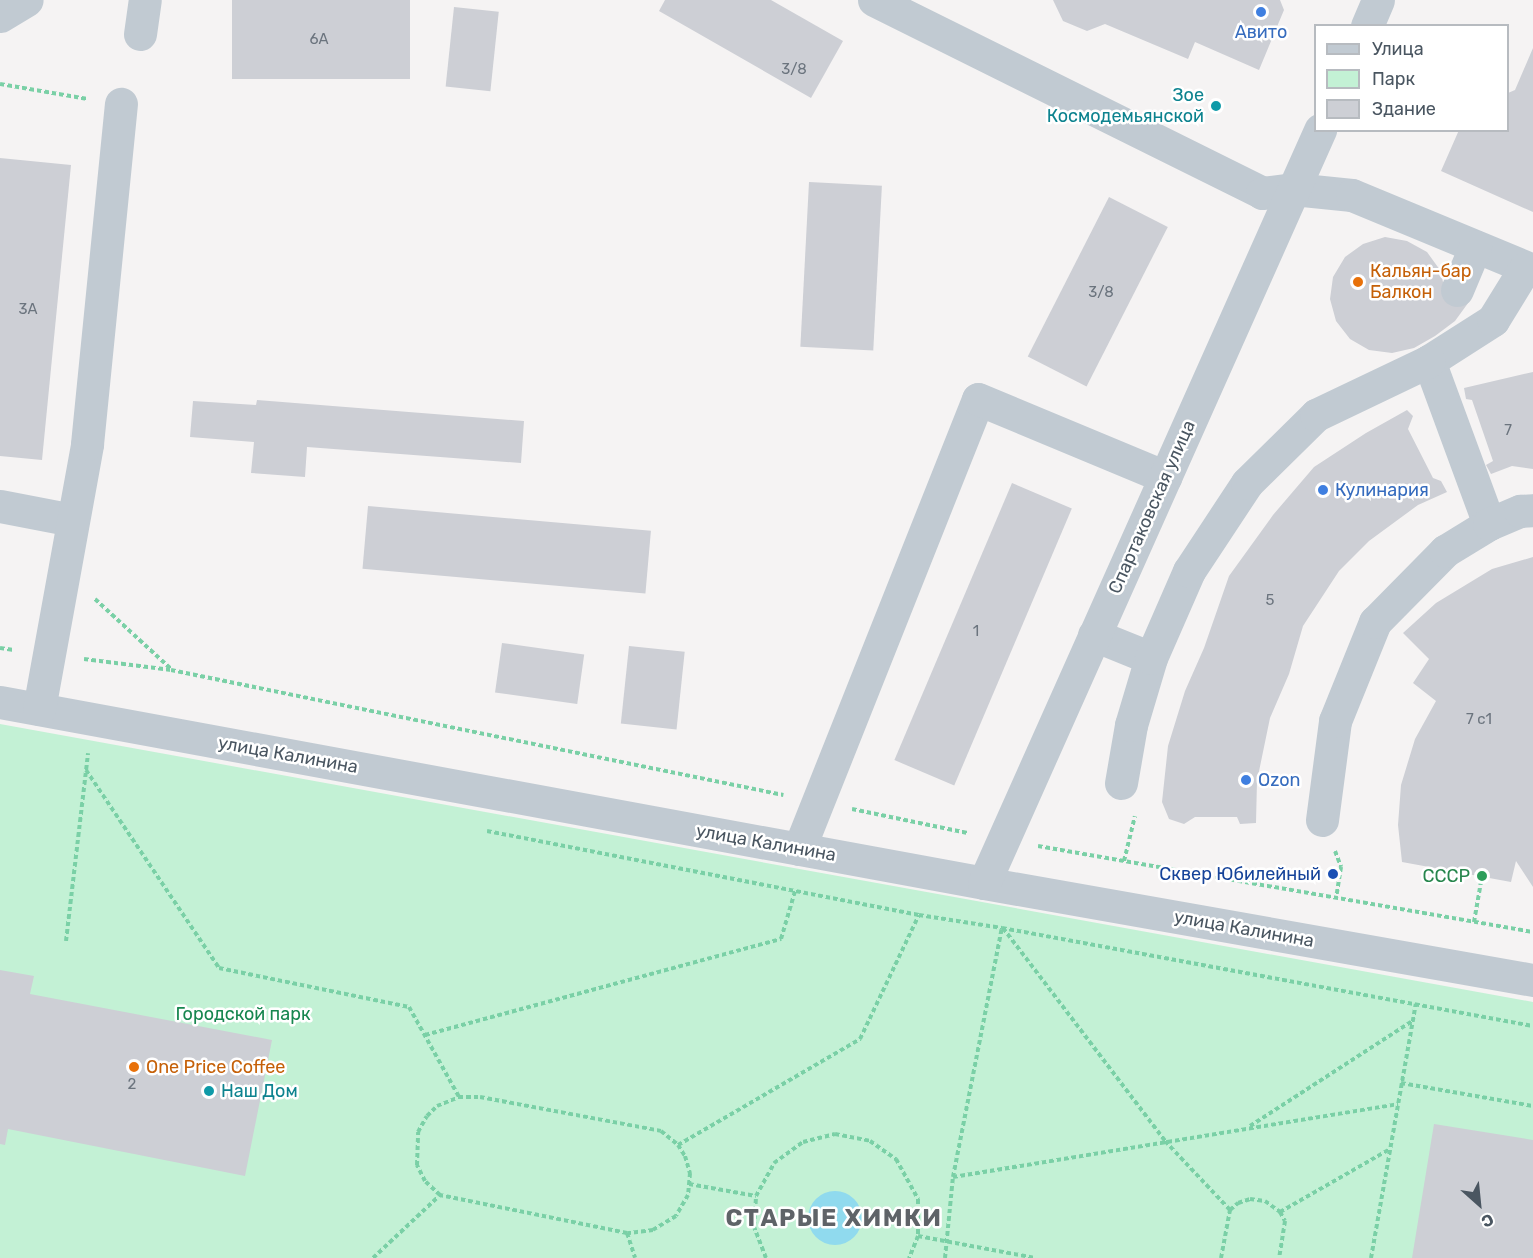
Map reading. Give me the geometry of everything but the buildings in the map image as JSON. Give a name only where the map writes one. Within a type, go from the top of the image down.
[{"type":"street","points":[[0,16],[27,0]]},
{"type":"street","points":[[140,34],[145,0]]},
{"type":"street","points":[[1367,24],[1378,0]]},
{"type":"street","points":[[882,2],[1262,193],[1293,189],[1352,195],[1529,269],[1493,320],[1430,361],[1316,415],[1247,483],[1189,571],[1151,658],[1131,725],[1121,783]]},
{"type":"street","points":[[39,709],[66,573],[87,444],[121,105]]},
{"type":"street","name":"Спартаковская улица","points":[[984,883],[1319,132]]},
{"type":"street","points":[[1457,290],[1475,247]]},
{"type":"street","points":[[1430,361],[1489,524]]},
{"type":"street","points":[[799,849],[978,399],[1165,477]]},
{"type":"street","points":[[0,506],[73,520]]},
{"type":"street","points":[[1322,820],[1335,721],[1375,622],[1445,551],[1489,524],[1520,511],[1533,510]]},
{"type":"street","points":[[1094,635],[1151,658]]},
{"type":"street","name":"улица Калинина","points":[[0,702],[984,883],[1533,980]]},
{"type":"path","points":[[66,573],[171,670]]},
{"type":"path","points":[[0,648],[171,670],[1003,840],[1533,932]]},
{"type":"path","points":[[77,751],[100,755]]},
{"type":"path","points":[[66,941],[88,753]]},
{"type":"path","points":[[86,770],[219,968],[409,1007],[459,1097]]},
{"type":"path","points":[[1121,783],[1137,809],[1124,861]]},
{"type":"path","points":[[1322,820],[1341,867],[1336,898]]},
{"type":"path","points":[[482,830],[919,915],[1002,928],[1533,1026]]},
{"type":"path","points":[[1474,921],[1482,876]]},
{"type":"path","points":[[424,1035],[781,939],[795,891]]},
{"type":"path","points":[[678,1145],[860,1039],[919,915]]},
{"type":"path","points":[[1002,928],[1165,1141],[1230,1210]]},
{"type":"path","points":[[945,1258],[953,1177],[1002,928]]},
{"type":"path","points":[[1371,1258],[1416,1004]]},
{"type":"path","points":[[1247,1128],[1413,1021]]},
{"type":"path","points":[[1401,1083],[1533,1106]]},
{"type":"path","points":[[459,1097],[480,1097],[661,1131],[678,1145],[685,1156],[690,1173],[688,1195],[676,1216],[653,1230],[627,1233],[440,1196],[425,1181],[417,1165],[418,1132],[427,1116],[437,1106],[459,1097]]},
{"type":"path","points":[[953,1177],[1398,1104]]},
{"type":"path","points":[[766,1258],[754,1227],[756,1196],[774,1163],[803,1142],[836,1134],[870,1141],[896,1159],[918,1199],[918,1236],[909,1258]]},
{"type":"path","points":[[1280,1212],[1390,1149]]},
{"type":"path","points":[[689,1184],[756,1196]]},
{"type":"path","points":[[373,1258],[440,1196]]},
{"type":"path","points":[[1221,1258],[1230,1210],[1238,1203],[1250,1199],[1265,1201],[1280,1212],[1285,1221],[1279,1258]]},
{"type":"path","points":[[627,1233],[635,1258]]},
{"type":"path","points":[[918,1236],[1035,1258]]},
{"type":"green space","name":"Городской парк","points":[[0,724],[1533,1002],[1533,1258],[0,1258]]},
{"type":"water","points":[[835,1191],[845,1193],[854,1199],[860,1208],[862,1218],[860,1228],[854,1237],[845,1243],[835,1245],[825,1243],[816,1237],[810,1228],[808,1218],[810,1208],[816,1199],[825,1193]]},
{"type":"place","name":"Авито","points":[[1261,12]]},
{"type":"place","name":"Зое Космодемьянской","points":[[1216,106]]},
{"type":"place","name":"Кальян-бар Балкон","points":[[1358,282]]},
{"type":"place","name":"Кулинария","points":[[1323,490]]},
{"type":"place","name":"Ozon","points":[[1246,780]]},
{"type":"place","name":"Сквер Юбилейный","points":[[1333,874]]},
{"type":"place","name":"СССР","points":[[1482,876]]},
{"type":"place","name":"One Price Coffee","points":[[134,1067]]},
{"type":"place","name":"Наш Дом","points":[[209,1091]]},
{"type":"district","name":"СТАРЫЕ ХИМКИ","points":[[834,1219]]}]
